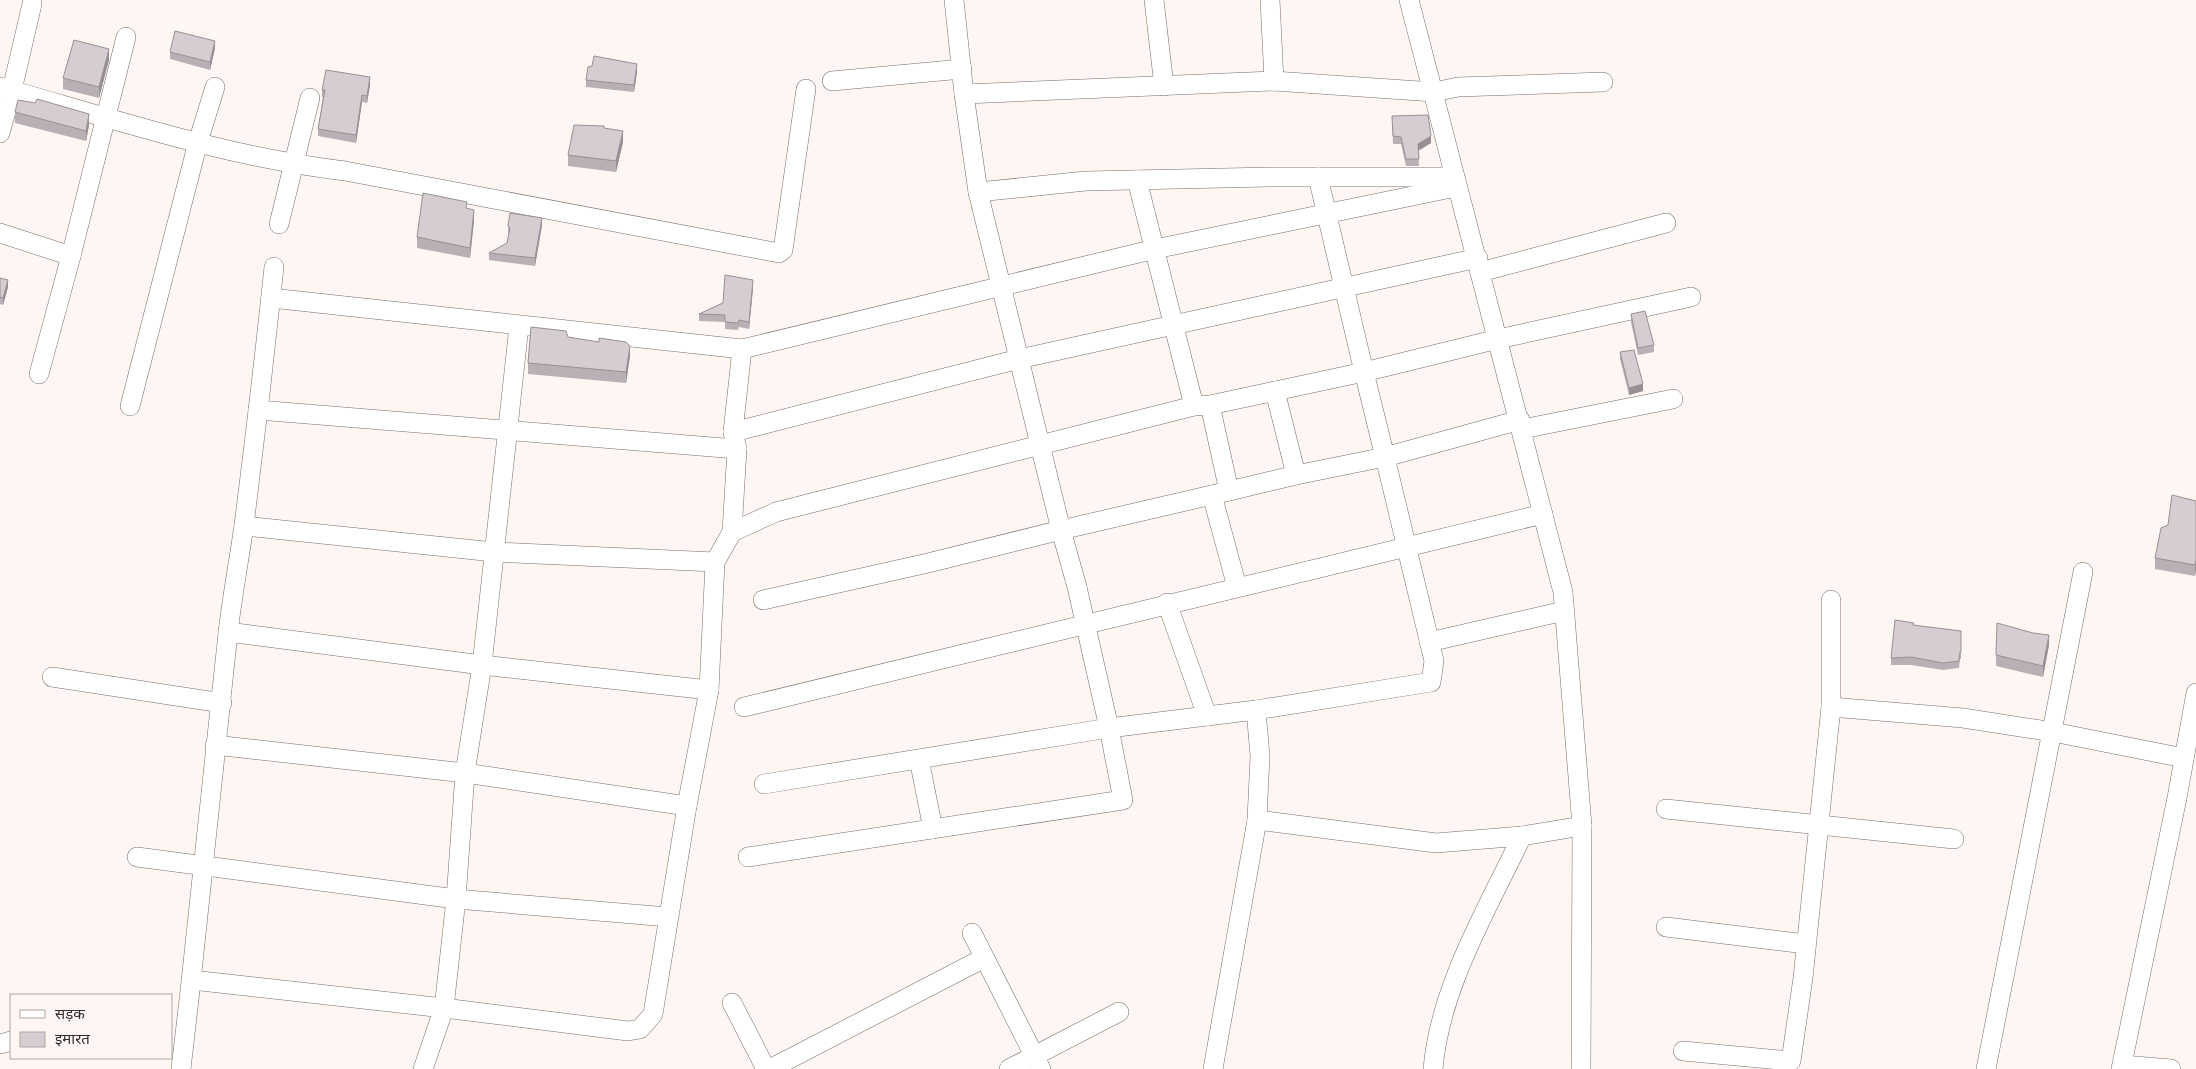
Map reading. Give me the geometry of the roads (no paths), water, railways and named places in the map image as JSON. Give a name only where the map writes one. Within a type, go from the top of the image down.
[{"type":"street","points":[[748,857],[1123,800],[1085,623],[978,192],[964,94],[954,0]]},
{"type":"street","points":[[1154,0],[1164,86]]},
{"type":"street","points":[[1270,0],[1274,81]]},
{"type":"street","points":[[1409,0],[1563,592],[1582,826],[1581,1069]]},
{"type":"street","points":[[0,133],[6,88],[32,4]]},
{"type":"street","points":[[38,374],[71,256],[126,37]]},
{"type":"street","points":[[832,81],[962,69]]},
{"type":"street","points":[[964,94],[1274,81],[1434,92],[1458,86],[1603,82]]},
{"type":"street","points":[[130,406],[198,142],[215,87]]},
{"type":"street","points":[[6,88],[198,142],[293,165],[344,171],[779,253],[783,250],[806,89]]},
{"type":"street","points":[[279,224],[310,98]]},
{"type":"street","points":[[978,192],[1086,181],[1318,177],[1455,182]]},
{"type":"street","points":[[764,784],[1109,728],[1256,710],[1428,684],[1431,682],[1434,671],[1429,642],[1318,177]]},
{"type":"street","points":[[1137,180],[1175,324],[1202,406],[1237,587]]},
{"type":"street","points":[[271,298],[742,349],[1155,249],[1455,182]]},
{"type":"street","points":[[258,410],[508,429],[735,441],[1018,359],[1344,286],[1479,265],[1666,223]]},
{"type":"street","points":[[0,233],[71,256]]},
{"type":"street","points":[[181,1069],[178,1032],[192,980],[228,632],[244,526],[274,267]]},
{"type":"street","points":[[732,532],[776,512],[1202,406],[1275,392],[1364,372],[1498,338],[1691,297]]},
{"type":"street","points":[[423,1069],[444,1008],[456,899],[465,773],[482,665],[519,326]]},
{"type":"street","points":[[192,980],[628,1030],[640,1029],[648,1023],[656,1004],[668,917],[709,690],[715,562],[732,532],[735,441],[742,349]]},
{"type":"street","points":[[1275,392],[1296,474]]},
{"type":"street","points":[[764,600],[928,563],[1296,474],[1385,457],[1521,425],[1673,399]]},
{"type":"street","points":[[744,707],[1167,603],[1543,514]]},
{"type":"street","points":[[244,526],[494,552],[715,562]]},
{"type":"street","points":[[1986,1069],[2083,572]]},
{"type":"street","points":[[1684,1050],[1722,1062],[1790,1065],[1806,944],[1831,707],[1831,600]]},
{"type":"street","points":[[1167,603],[1207,716]]},
{"type":"street","points":[[1429,642],[1564,611]]},
{"type":"street","points":[[228,632],[482,665],[709,690]]},
{"type":"street","points":[[52,677],[222,703]]},
{"type":"street","points":[[2171,1069],[2122,1067],[2196,694]]},
{"type":"street","points":[[1831,707],[1963,718],[2053,732],[2184,758]]},
{"type":"street","points":[[1213,1069],[1257,820],[1260,756],[1256,710]]},
{"type":"street","points":[[216,745],[465,773],[687,806]]},
{"type":"street","points":[[919,759],[933,829]]},
{"type":"street","points":[[1666,809],[1954,840]]},
{"type":"street","points":[[1257,820],[1436,843],[1522,836],[1582,826]]},
{"type":"street","points":[[1433,1069],[1436,1042],[1453,984],[1522,836]]},
{"type":"street","points":[[137,857],[456,899],[668,917]]},
{"type":"street","points":[[1666,927],[1806,944]]},
{"type":"street","points":[[972,934],[1037,1062]]},
{"type":"street","points":[[770,1069],[984,958]]},
{"type":"street","points":[[732,1003],[766,1069]]},
{"type":"street","points":[[1009,1069],[1037,1062],[1119,1012]]}]
